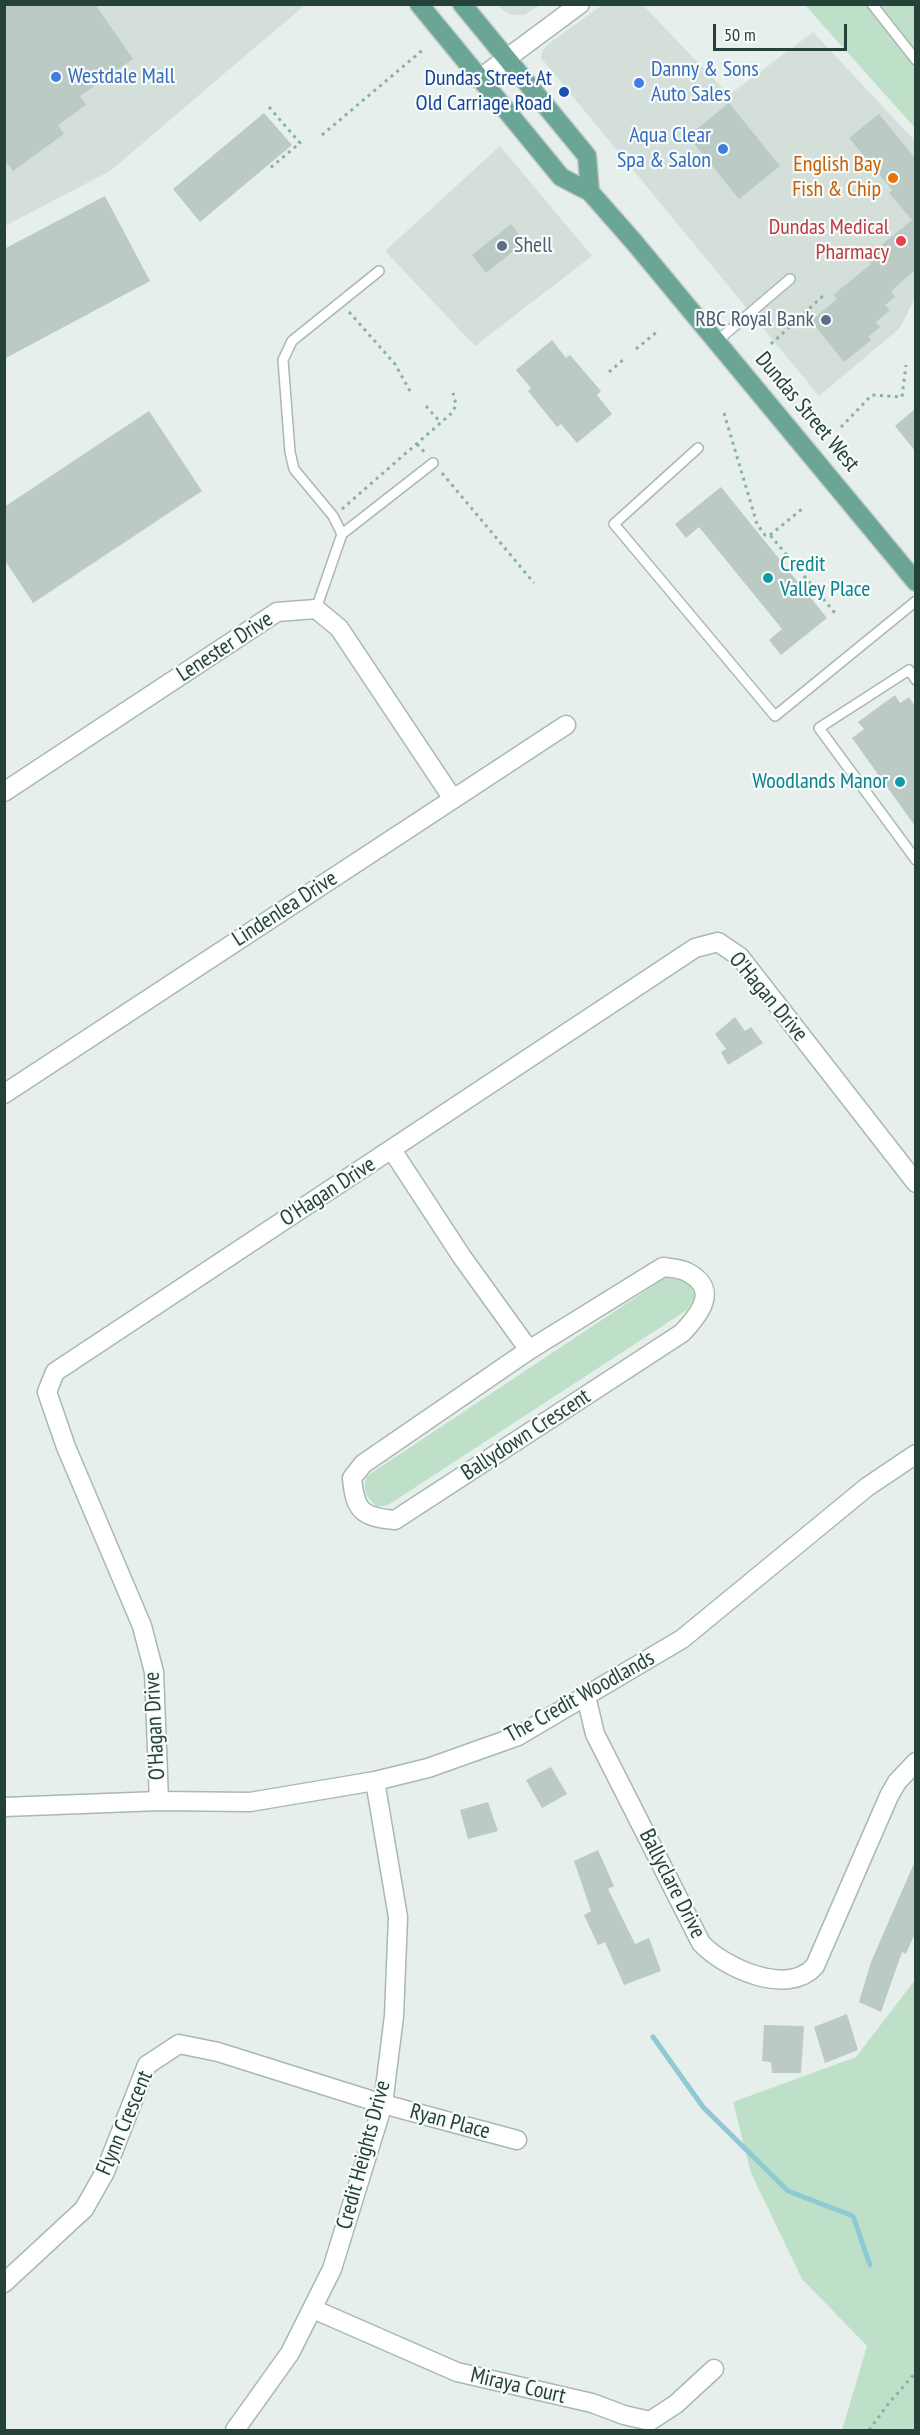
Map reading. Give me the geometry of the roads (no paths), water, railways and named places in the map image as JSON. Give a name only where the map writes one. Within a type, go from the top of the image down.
[{"type":"main road","name":"Dundas Street West","points":[[419,4],[561,177],[590,192],[717,341],[915,582]]},
{"type":"main road","points":[[462,4],[587,156],[590,192]]},
{"type":"street","points":[[479,79],[580,4]]},
{"type":"street","points":[[316,609],[339,628],[453,799]]},
{"type":"street","name":"Lenester Drive","points":[[4,792],[277,612],[316,609]]},
{"type":"street","name":"Lindenlea Drive","points":[[4,1094],[566,725]]},
{"type":"street","name":"O'Hagan Drive","points":[[159,1801],[154,1672],[142,1626],[66,1447],[47,1392],[55,1372],[695,948],[718,942],[740,957],[915,1183]]},
{"type":"street","points":[[392,1150],[462,1257],[529,1350]]},
{"type":"street","name":"Ballydown Crescent","points":[[663,1267],[687,1272],[700,1283],[705,1300],[699,1315],[682,1333],[395,1520],[377,1518],[360,1509],[354,1497],[352,1478],[363,1464],[529,1350],[663,1267]]},
{"type":"street","name":"The Credit Woodlands","points":[[4,1807],[159,1801],[250,1802],[375,1781],[428,1768],[518,1736],[682,1639],[867,1487],[915,1454]]},
{"type":"street","name":"Ballyclare Drive","points":[[586,1696],[595,1734],[701,1942],[709,1952],[724,1961],[782,1981],[808,1975],[815,1966],[889,1796],[915,1762]]},
{"type":"street","name":"Credit Heights Drive","points":[[235,2430],[290,2353],[332,2269],[383,2104],[394,2016],[398,1917],[375,1781]]},
{"type":"street","name":"Flynn Crescent","points":[[4,2283],[84,2209],[105,2172],[147,2065],[178,2044],[218,2052],[383,2104]]},
{"type":"street","name":"Ryan Place","points":[[383,2104],[517,2140]]},
{"type":"street","name":"Miraya Court","points":[[313,2309],[457,2372],[592,2403],[624,2415],[650,2421],[676,2404],[714,2369]]},
{"type":"lane","points":[[872,4],[915,60]]},
{"type":"lane","points":[[342,534],[333,516],[294,468],[290,452],[283,360],[292,340],[379,271]]},
{"type":"lane","points":[[717,341],[790,279]]},
{"type":"lane","points":[[698,448],[614,524],[775,716],[915,600]]},
{"type":"lane","points":[[316,609],[342,534],[433,463]]},
{"type":"lane","points":[[915,680],[909,670],[819,728],[915,860]]},
{"type":"waterway","points":[[653,2037],[703,2107],[788,2191],[853,2216],[870,2265]]},
{"type":"place","name":"Westdale Mall","points":[[56,77]]},
{"type":"place","name":"Danny & Sons Auto Sales","points":[[639,83]]},
{"type":"place","name":"Dundas Street At Old Carriage Road","points":[[564,92]]},
{"type":"place","name":"Aqua Clear Spa & Salon","points":[[723,149]]},
{"type":"place","name":"English Bay Fish & Chip","points":[[893,178]]},
{"type":"place","name":"Dundas Medical Pharmacy","points":[[901,241]]},
{"type":"place","name":"Shell","points":[[502,246]]},
{"type":"place","name":"RBC Royal Bank","points":[[826,320]]},
{"type":"place","name":"Credit Valley Place","points":[[768,578]]},
{"type":"place","name":"Woodlands Manor","points":[[900,782]]}]
